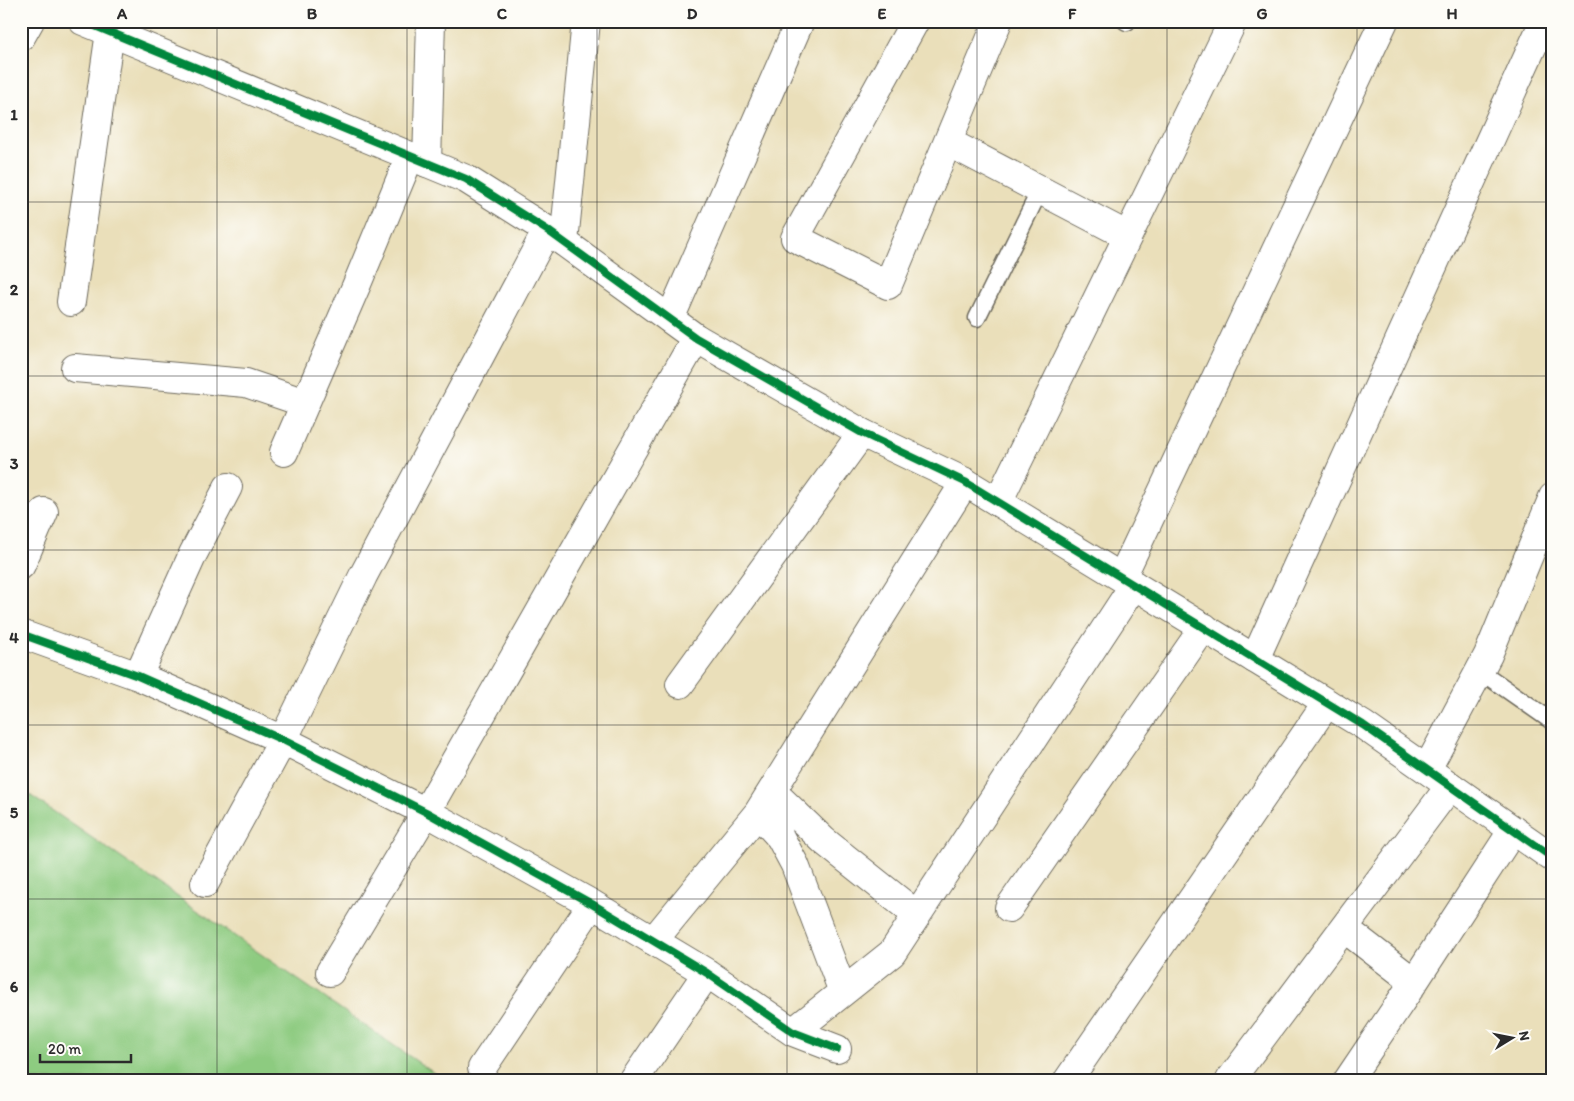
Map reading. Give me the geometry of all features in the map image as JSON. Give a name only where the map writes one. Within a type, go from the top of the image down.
[{"type":"street","points":[[21,37],[30,21]]},
{"type":"street","points":[[83,21],[466,179],[556,236],[696,338],[862,433],[965,482],[998,502],[1363,725],[1553,858]]},
{"type":"street","points":[[284,452],[357,284],[419,160],[430,21]]},
{"type":"street","points":[[205,882],[283,740],[363,576],[556,236],[586,21]]},
{"type":"street","points":[[915,21],[795,238],[888,284],[998,21]]},
{"type":"street","points":[[998,502],[1233,21]]},
{"type":"street","points":[[793,1032],[892,953],[1128,581],[1384,21]]},
{"type":"street","points":[[1255,659],[1544,21]]},
{"type":"street","points":[[670,319],[793,23]]},
{"type":"street","points":[[71,302],[110,32]]},
{"type":"street","points":[[948,142],[1128,236]]},
{"type":"street","points":[[330,972],[426,812],[696,338]]},
{"type":"street","points":[[76,368],[246,383],[305,403]]},
{"type":"street","points":[[680,684],[862,433]]},
{"type":"street","points":[[653,941],[765,802],[965,482]]},
{"type":"street","points":[[138,676],[193,554],[228,487]]},
{"type":"street","points":[[1427,769],[1488,655],[1553,497]]},
{"type":"street","points":[[21,565],[44,512]]},
{"type":"street","points":[[1009,908],[1204,627]]},
{"type":"street","points":[[21,634],[138,676],[283,740],[426,812],[592,904],[706,974],[793,1032],[837,1049]]},
{"type":"street","points":[[1068,1080],[1327,703]]},
{"type":"street","points":[[1230,1080],[1450,786]]},
{"type":"street","points":[[765,802],[824,841],[917,915]]},
{"type":"street","points":[[765,802],[780,837],[795,865],[843,992]]},
{"type":"street","points":[[1348,1080],[1513,830]]},
{"type":"street","points":[[482,1068],[592,904]]},
{"type":"street","points":[[1344,928],[1414,982]]},
{"type":"street","points":[[634,1080],[706,974]]},
{"type":"lane","points":[[977,318],[1040,190]]},
{"type":"lane","points":[[1480,670],[1553,722]]},
{"type":"green space","points":[[21,789],[444,1080],[21,1080]]},
{"type":"cycle path","points":[[83,21],[466,179],[547,230],[696,338],[862,433],[965,482],[1363,725],[1553,858]]},
{"type":"cycle path","points":[[21,634],[138,676],[283,740],[426,812],[592,904],[707,973],[793,1032],[837,1049]]}]
